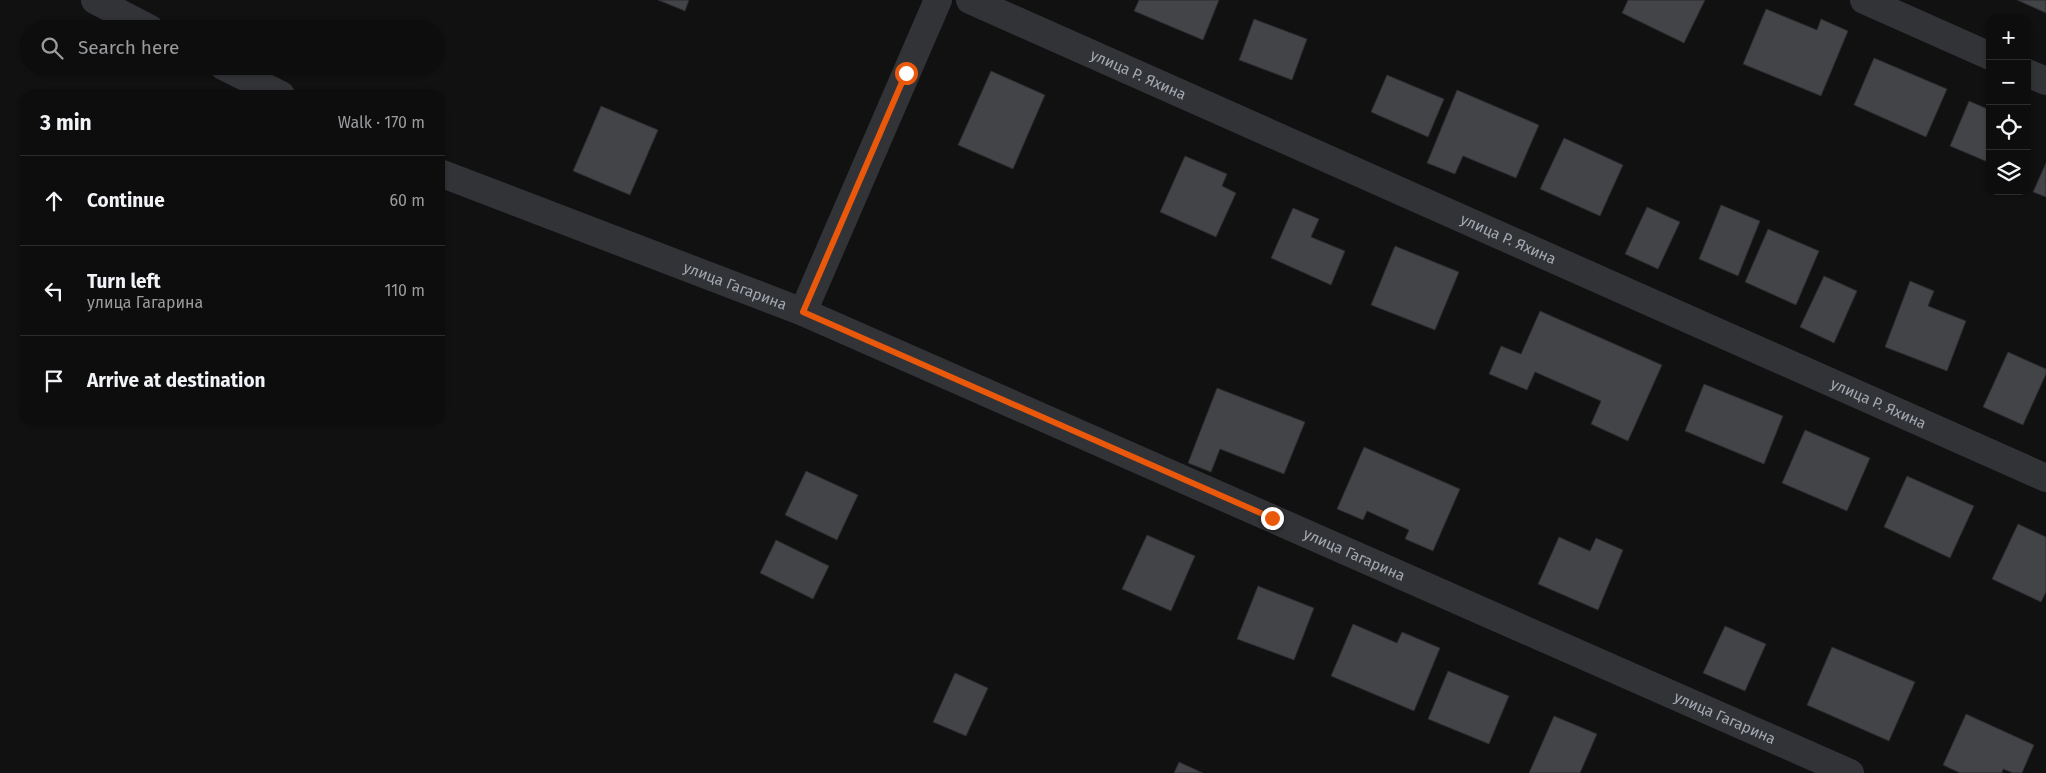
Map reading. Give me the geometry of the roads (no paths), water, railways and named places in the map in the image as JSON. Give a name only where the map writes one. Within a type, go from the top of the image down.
[{"type":"street","points":[[95,0],[133,20]]},
{"type":"street","points":[[803,312],[938,0]]},
{"type":"street","name":"улица Р. Яхина","points":[[970,0],[2046,478]]},
{"type":"street","points":[[1864,0],[1986,54]]},
{"type":"street","points":[[240,75],[271,90]]},
{"type":"street","points":[[2031,75],[2046,81]]},
{"type":"street","name":"улица Гагарина","points":[[445,175],[803,312],[1850,773]]}]
